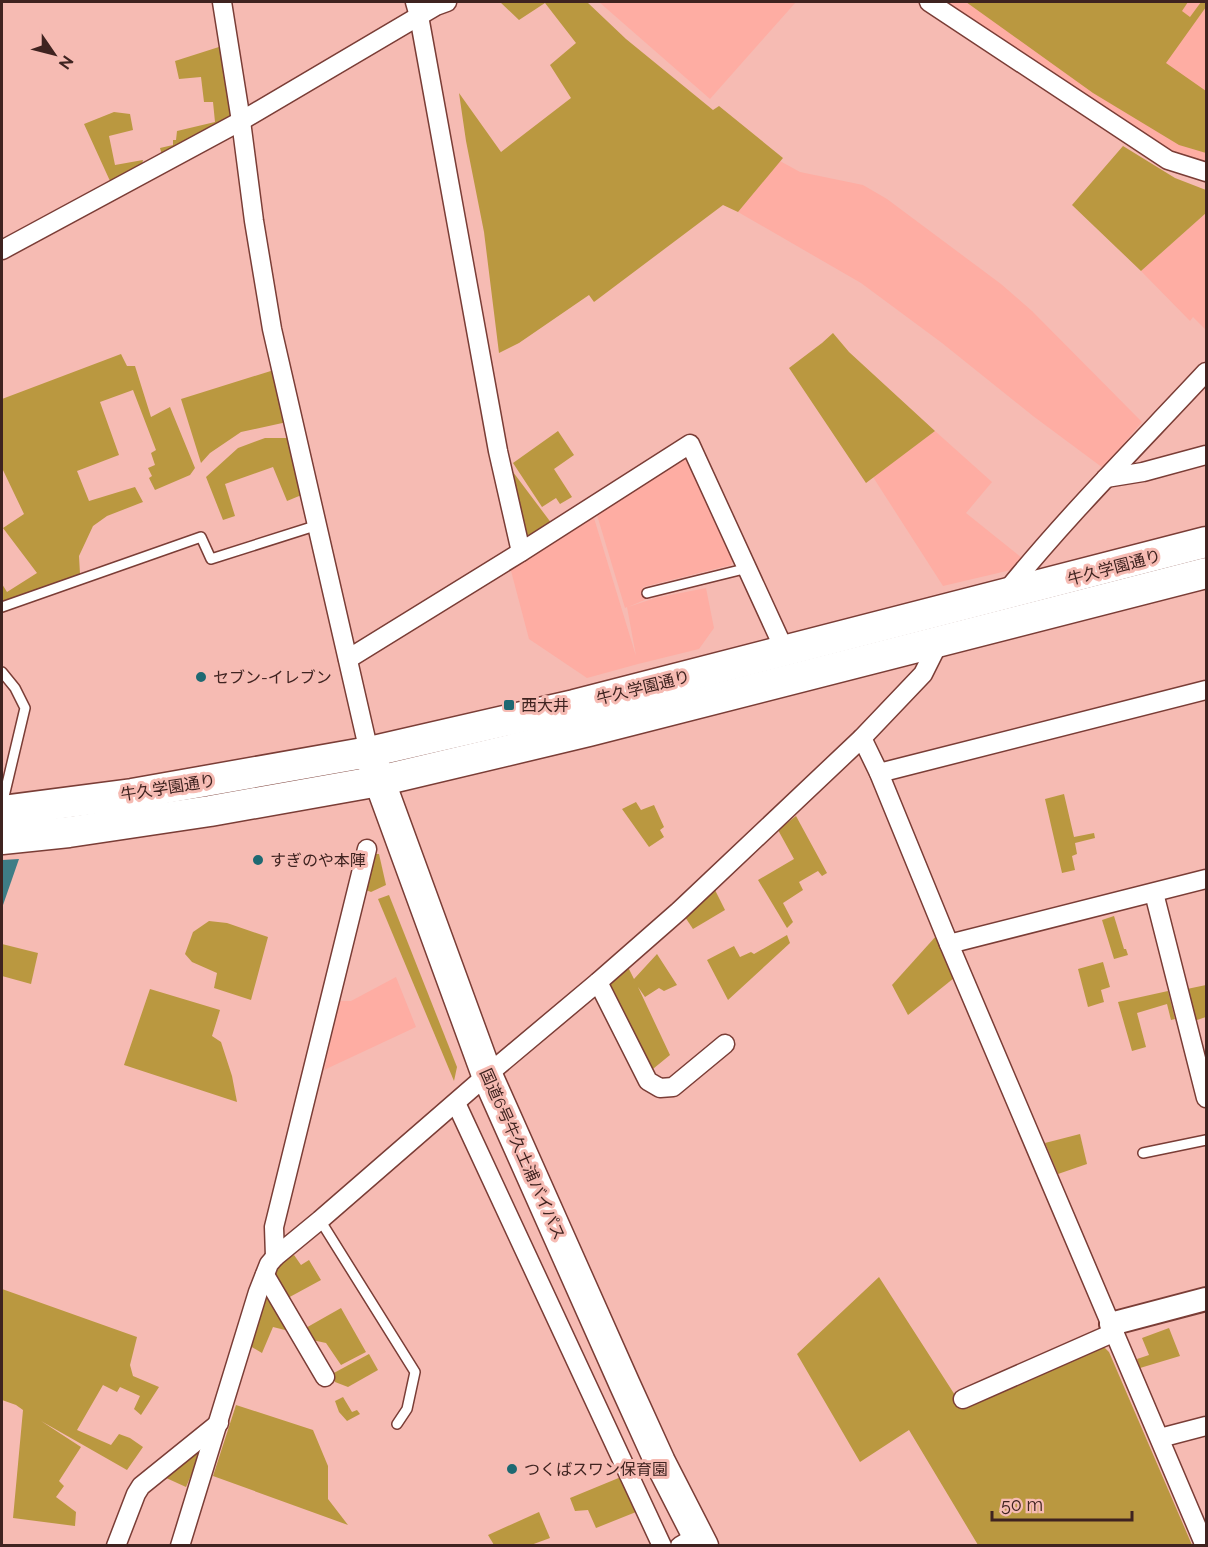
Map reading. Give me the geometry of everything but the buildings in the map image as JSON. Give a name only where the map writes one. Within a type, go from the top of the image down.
[{"type":"highway","name":"牛久学園通り","points":[[2,811],[132,794],[369,752],[574,705],[1206,542]]},
{"type":"highway","name":"牛久学園通り","points":[[2,839],[69,832],[210,811],[379,781],[589,731],[1206,573]]},
{"type":"highway","name":"国道6号牛久土浦バイパス","points":[[369,752],[487,1075],[660,1462],[693,1542]]},
{"type":"street","points":[[222,2],[272,329],[369,752]]},
{"type":"street","points":[[2,250],[241,121],[417,9],[447,2]]},
{"type":"street","points":[[929,2],[1168,160],[1206,172]]},
{"type":"street","points":[[417,9],[498,451],[521,552]]},
{"type":"street","points":[[1003,595],[1031,560],[1206,372]]},
{"type":"street","points":[[348,658],[521,552],[690,444],[785,651]]},
{"type":"street","points":[[1106,478],[1143,472],[1206,455]]},
{"type":"street","points":[[180,1545],[258,1292],[269,1264],[678,911],[862,738],[923,674],[939,642]]},
{"type":"street","points":[[879,773],[1206,690]]},
{"type":"street","points":[[862,738],[879,773],[949,944],[1205,1545]]},
{"type":"street","points":[[275,1257],[274,1227],[368,849]]},
{"type":"street","points":[[949,944],[1206,879]]},
{"type":"street","points":[[1154,893],[1203,1069],[1206,1098]]},
{"type":"street","points":[[598,982],[648,1081],[660,1088],[673,1087],[725,1044]]},
{"type":"street","points":[[456,1103],[662,1545]]},
{"type":"street","points":[[265,1275],[325,1377]]},
{"type":"street","points":[[963,1399],[1113,1328],[1206,1299]]},
{"type":"street","points":[[116,1545],[141,1486],[219,1423]]},
{"type":"street","points":[[1160,1438],[1206,1426]]},
{"type":"lane","points":[[2,607],[201,537],[211,560],[318,525]]},
{"type":"lane","points":[[647,593],[748,568]]},
{"type":"lane","points":[[2,672],[15,688],[25,708],[4,792],[2,811]]},
{"type":"lane","points":[[1143,1153],[1206,1140]]},
{"type":"lane","points":[[321,1220],[415,1372],[407,1409],[397,1424]]},
{"type":"shaded area","points":[[500,2],[587,2],[626,39],[713,110],[719,106],[783,158],[738,212],[723,205],[594,302],[589,295],[519,343],[499,353],[484,232],[459,93],[501,152],[571,98],[550,65],[576,43],[545,3],[519,20]]},
{"type":"shaded area","points":[[599,2],[796,2],[710,99]]},
{"type":"shaded area","points":[[947,2],[1206,2],[1206,164],[1171,153]]},
{"type":"shaded area","points":[[966,2],[1188,2],[1182,11],[1190,17],[1201,2],[1206,2],[1206,7],[1166,63],[1206,91],[1206,153],[1179,145],[1093,93]]},
{"type":"shaded area","points":[[222,46],[232,120],[162,155],[160,148],[173,145],[177,131],[215,122],[213,102],[204,102],[201,77],[179,79],[175,61]]},
{"type":"shaded area","points":[[114,112],[130,114],[133,130],[109,136],[115,165],[143,160],[142,164],[110,181],[84,124]]},
{"type":"shaded area","points":[[1123,146],[1175,178],[1206,190],[1206,213],[1141,271],[1072,205]]},
{"type":"shaded area","points":[[780,161],[800,172],[863,185],[887,199],[1001,284],[1032,311],[1142,422],[1103,468],[861,283],[738,212]]},
{"type":"shaded area","points":[[1206,213],[1206,330],[1193,317],[1190,321],[1141,271]]},
{"type":"shaded area","points":[[833,333],[849,352],[935,431],[866,483],[789,368]]},
{"type":"shaded area","points":[[121,354],[127,366],[135,366],[151,417],[170,407],[195,468],[190,475],[155,490],[149,478],[152,476],[148,468],[155,465],[151,453],[156,450],[133,390],[100,402],[119,455],[77,471],[89,501],[135,487],[143,502],[107,516],[93,526],[79,556],[80,574],[2,601],[2,584],[7,592],[37,573],[3,528],[24,514],[2,468],[2,399]]},
{"type":"shaded area","points":[[274,370],[287,422],[241,432],[210,453],[201,463],[181,399]]},
{"type":"shaded area","points":[[558,431],[574,455],[554,469],[572,497],[560,504],[556,498],[542,507],[513,463]]},
{"type":"shaded area","points":[[935,431],[992,482],[966,513],[1022,558],[1011,570],[943,586],[873,477]]},
{"type":"shaded area","points":[[265,438],[287,438],[304,494],[287,501],[273,467],[225,484],[235,516],[223,520],[206,477],[238,448]]},
{"type":"shaded area","points":[[683,455],[692,457],[735,555],[731,565],[643,587],[647,599],[628,607],[655,598],[706,588],[714,628],[699,649],[587,678],[529,639],[510,567],[594,518],[636,656],[627,607],[625,608],[597,515]]},
{"type":"shaded area","points":[[513,472],[552,524],[532,536],[523,534]]},
{"type":"shaded area","points":[[1064,794],[1074,837],[1094,833],[1095,838],[1075,843],[1077,854],[1072,856],[1075,870],[1062,873],[1045,799]]},
{"type":"shaded area","points":[[636,802],[641,810],[654,805],[664,827],[660,830],[664,837],[649,847],[622,809]]},
{"type":"shaded area","points":[[796,816],[827,873],[822,876],[818,871],[799,882],[803,890],[783,903],[793,922],[787,928],[758,880],[794,859],[778,830]]},
{"type":"shaded area","points":[[374,854],[379,854],[386,885],[371,892],[366,890]]},
{"type":"shaded area","points":[[715,890],[725,910],[693,929],[683,914]]},
{"type":"shaded area","points":[[389,895],[457,1067],[454,1081],[378,899]]},
{"type":"shaded area","points":[[1114,916],[1128,955],[1114,959],[1102,920]]},
{"type":"shaded area","points":[[209,921],[227,923],[268,937],[251,1000],[214,988],[217,973],[192,962],[185,954],[193,932]]},
{"type":"shaded area","points":[[787,935],[790,943],[728,1000],[707,960],[734,946],[740,957],[751,952],[754,954]]},
{"type":"shaded area","points":[[937,935],[954,978],[908,1015],[892,985]]},
{"type":"shaded area","points":[[2,944],[38,953],[31,984],[2,976]]},
{"type":"shaded area","points":[[657,954],[677,985],[664,991],[659,988],[645,997],[638,987],[670,1055],[648,1073],[609,995],[609,981],[627,965],[634,979]]},
{"type":"shaded area","points":[[1103,962],[1110,987],[1101,990],[1104,1002],[1088,1007],[1078,969]]},
{"type":"shaded area","points":[[396,977],[416,1027],[324,1070],[340,1001],[351,1001]]},
{"type":"shaded area","points":[[1206,985],[1206,1017],[1194,1021],[1187,989]]},
{"type":"shaded area","points":[[150,989],[220,1010],[212,1036],[221,1042],[232,1076],[237,1102],[124,1065]]},
{"type":"shaded area","points":[[1168,991],[1175,1019],[1171,1020],[1167,1004],[1137,1013],[1146,1047],[1132,1051],[1118,1002]]},
{"type":"shaded area","points":[[1080,1134],[1087,1164],[1058,1174],[1045,1143]]},
{"type":"shaded area","points":[[294,1255],[301,1265],[309,1260],[321,1280],[286,1299],[269,1276],[277,1264]]},
{"type":"shaded area","points":[[879,1277],[962,1406],[1103,1346],[1109,1352],[1192,1545],[978,1545],[909,1430],[860,1462],[797,1354]]},
{"type":"shaded area","points":[[2,1289],[137,1337],[130,1365],[133,1376],[159,1387],[141,1415],[134,1409],[140,1396],[120,1387],[117,1392],[103,1385],[77,1430],[111,1445],[119,1434],[143,1447],[127,1470],[41,1421],[81,1447],[59,1481],[64,1486],[56,1497],[76,1512],[75,1526],[13,1518],[23,1410],[2,1400]]},
{"type":"shaded area","points":[[267,1293],[289,1331],[273,1327],[262,1353],[250,1346]]},
{"type":"shaded area","points":[[341,1308],[366,1352],[341,1365],[326,1343],[312,1340],[304,1329]]},
{"type":"shaded area","points":[[1169,1328],[1180,1356],[1140,1368],[1137,1359],[1149,1355],[1142,1338]]},
{"type":"shaded area","points":[[369,1354],[378,1370],[348,1387],[335,1382],[332,1374]]},
{"type":"shaded area","points":[[343,1397],[352,1412],[357,1410],[360,1414],[347,1421],[339,1412],[335,1401]]},
{"type":"shaded area","points":[[236,1405],[313,1430],[328,1466],[328,1499],[348,1525],[213,1476]]},
{"type":"shaded area","points":[[205,1443],[186,1487],[164,1477]]},
{"type":"shaded area","points":[[621,1477],[636,1512],[596,1528],[588,1510],[575,1511],[570,1498]]},
{"type":"shaded area","points":[[539,1512],[550,1538],[531,1545],[494,1545],[488,1535]]},
{"type":"water","points":[[19,859],[3,905],[2,905],[2,860]]},
{"type":"place","name":"セブン-イレブン","points":[[201,677]]},
{"type":"place","name":"西大井","points":[[509,705]]},
{"type":"place","name":"すぎのや本陣","points":[[258,860]]},
{"type":"place","name":"つくばスワン保育園","points":[[512,1469]]}]
